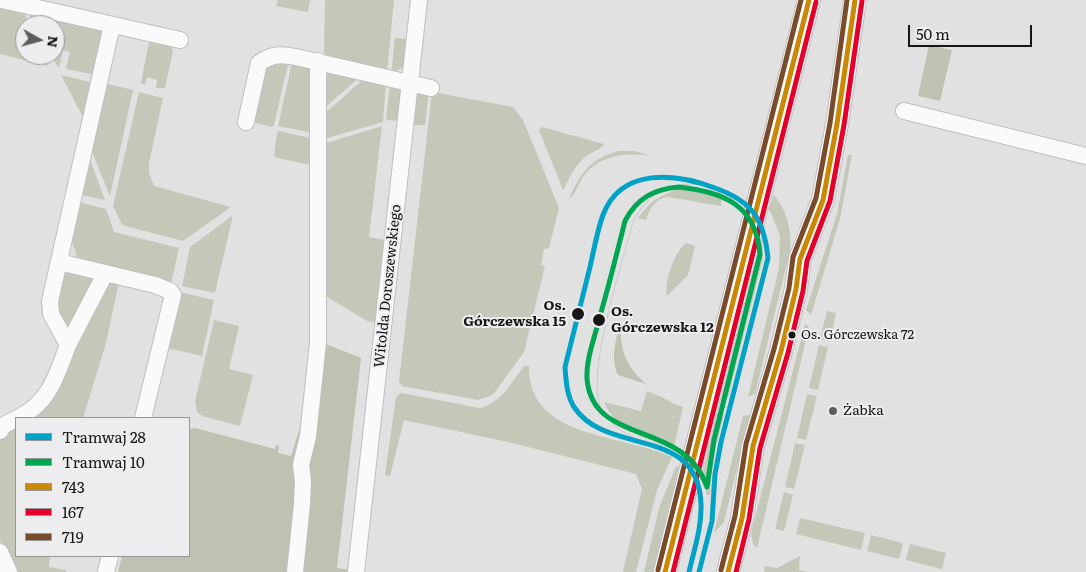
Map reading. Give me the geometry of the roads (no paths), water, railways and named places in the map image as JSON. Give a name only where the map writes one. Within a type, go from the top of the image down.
[{"type":"main road","points":[[664,572],[809,0]]},
{"type":"main road","points":[[728,572],[742,518],[753,446],[781,351],[796,289],[800,259],[823,200],[837,124],[855,0]]},
{"type":"street","points":[[2,0],[180,40]]},
{"type":"street","name":"Witolda Doroszewskiego","points":[[356,572],[419,0]]},
{"type":"street","points":[[68,344],[50,314],[50,301],[112,25]]},
{"type":"street","points":[[246,122],[259,63],[269,56],[280,54],[318,61],[431,88]]},
{"type":"street","points":[[295,572],[302,504],[303,480],[301,465],[308,436],[318,343],[318,61]]},
{"type":"street","points":[[904,111],[1086,156]]},
{"type":"street","points":[[59,262],[165,288],[173,294],[143,417]]},
{"type":"street","points":[[20,417],[41,403],[53,384],[68,344],[105,274]]},
{"type":"street","points":[[0,431],[4,425],[15,420]]},
{"type":"street","points":[[0,552],[9,572]]},
{"type":"street","points":[[106,572],[110,557]]},
{"type":"tram line","name":"28","points":[[689,572],[701,513],[696,479],[685,462],[668,451],[607,432],[589,422],[574,407],[568,393],[566,378],[565,367],[603,215],[611,199],[623,188],[636,181],[651,178],[684,179],[715,188],[738,199],[754,213],[759,222],[768,258],[721,442],[715,474],[712,521],[699,572]]},
{"type":"tram line","points":[[641,441],[623,432],[608,419],[601,408],[597,392],[601,344],[614,289],[633,222],[646,203],[663,190],[672,187],[694,184],[706,185]]},
{"type":"tram line","name":"10","points":[[679,187],[710,193],[723,197],[735,204],[752,224],[760,254],[714,440],[707,487],[695,465],[679,451],[660,440],[621,425],[605,415],[593,400],[587,379],[589,355],[625,221],[635,206],[647,196],[662,190],[679,187]]},
{"type":"place","name":"Os. Górczewska 15","points":[[578,314]]},
{"type":"place","name":"Os. Górczewska 12","points":[[599,320]]},
{"type":"place","name":"Os. Górczewska 72","points":[[792,335]]},
{"type":"place","name":"Żabka","points":[[833,411]]}]
